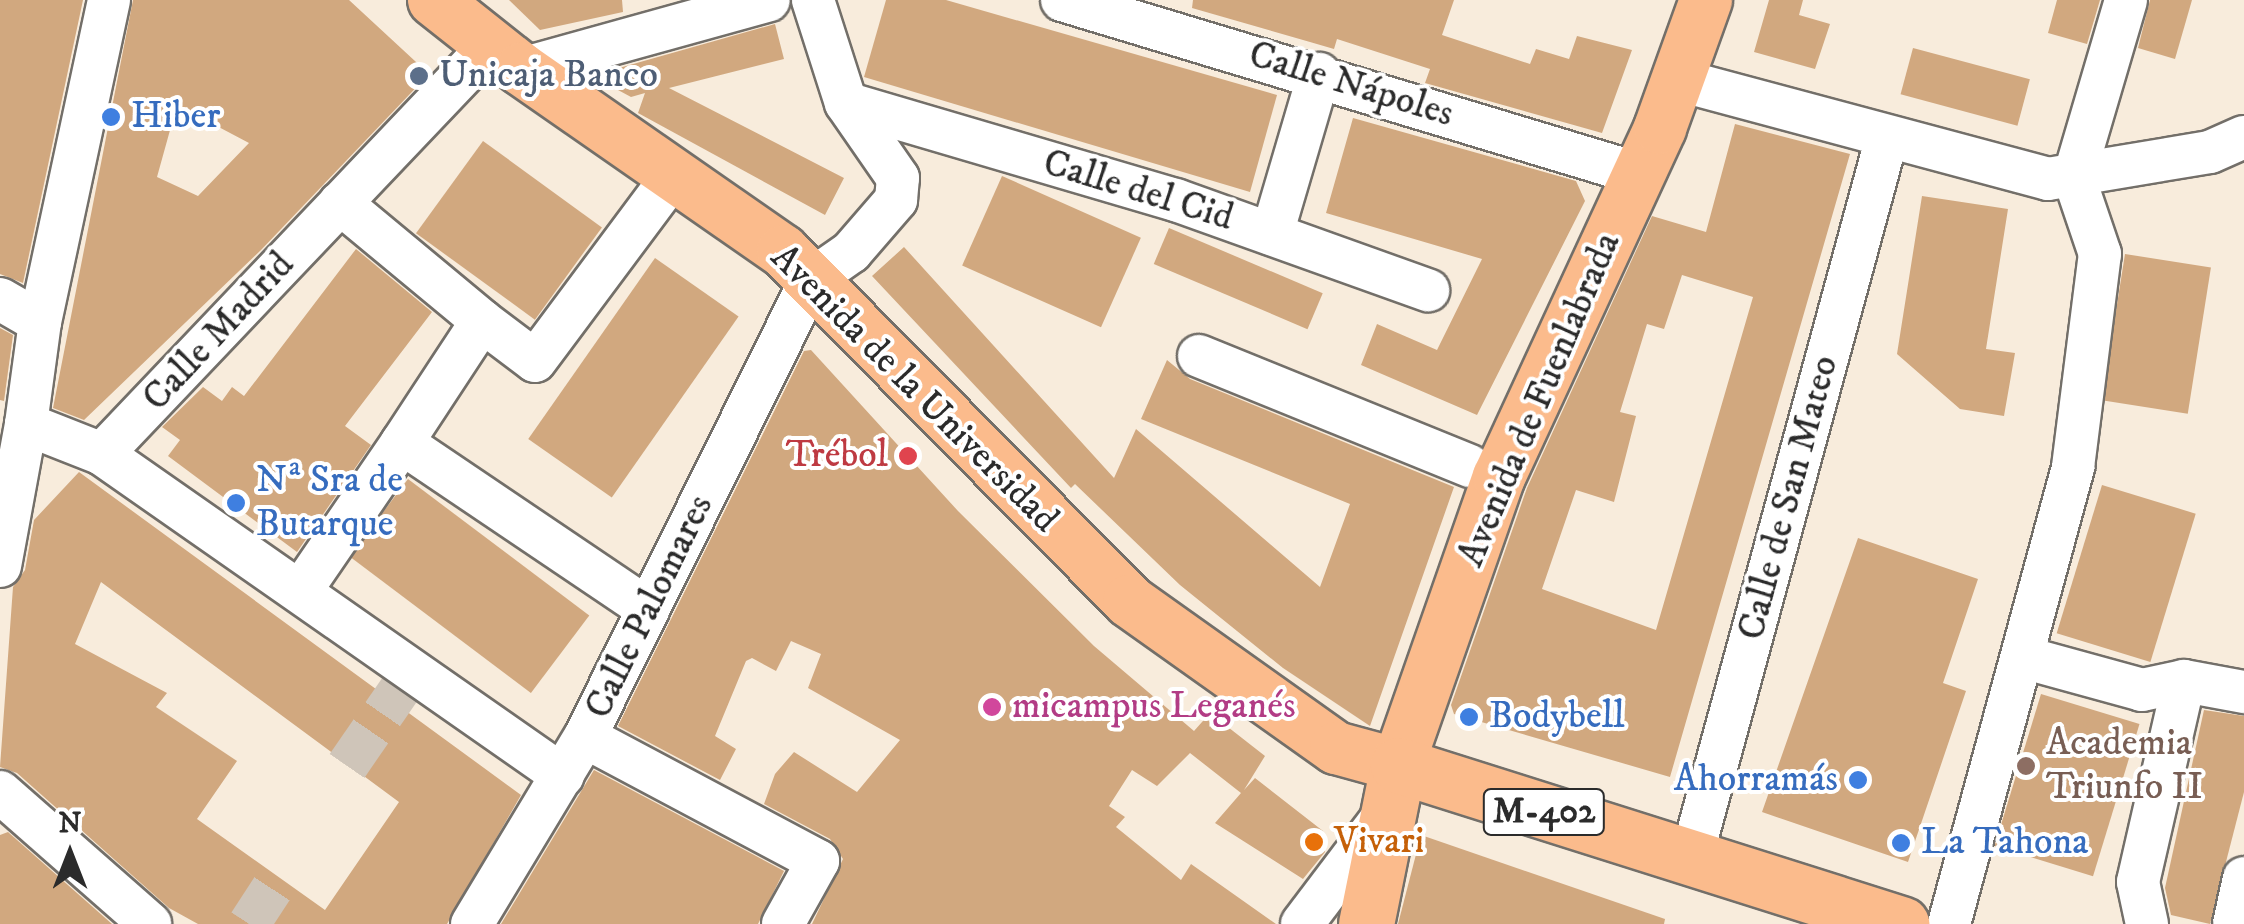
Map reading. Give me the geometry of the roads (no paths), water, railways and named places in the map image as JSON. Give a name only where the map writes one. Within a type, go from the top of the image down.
[{"type":"highway","name":"M-402","points":[[1394,787],[1691,859],[1801,909],[1902,924]]},
{"type":"highway","name":"Avenida de Fuenlabrada","points":[[1366,924],[1394,787]]},
{"type":"main road","name":"Avenida de Fuenlabrada","points":[[1394,787],[1499,476],[1639,174],[1679,80],[1706,0]]},
{"type":"main road","name":"Avenida de la Universidad","points":[[473,26],[672,177],[782,251],[1128,601],[1394,787]]},
{"type":"street","points":[[0,566],[40,322],[109,0]]},
{"type":"street","points":[[473,26],[769,0]]},
{"type":"street","points":[[811,280],[852,252],[896,200],[898,178],[846,103],[813,0]]},
{"type":"street","name":"Calle Nápoles","points":[[1062,0],[1319,74],[1639,174]]},
{"type":"street","points":[[1948,924],[2026,658],[2074,467],[2100,254],[2074,177],[2126,0]]},
{"type":"street","name":"Calle Madrid","points":[[102,454],[340,203],[473,26]]},
{"type":"street","points":[[1272,234],[1319,74]]},
{"type":"street","points":[[1679,80],[2048,179],[2210,152],[2244,137]]},
{"type":"street","name":"Calle del Cid","points":[[846,103],[1272,234],[1428,290]]},
{"type":"street","name":"Calle de San Mateo","points":[[1691,859],[1887,137]]},
{"type":"street","points":[[340,203],[535,361],[672,177]]},
{"type":"street","name":"Calle Palomares","points":[[472,924],[585,737],[811,280]]},
{"type":"street","points":[[0,298],[40,322]]},
{"type":"street","points":[[302,590],[482,321]]},
{"type":"street","points":[[1199,356],[1470,466]]},
{"type":"street","points":[[26,424],[102,454],[302,590],[563,776]]},
{"type":"street","points":[[402,443],[648,609]]},
{"type":"street","points":[[2026,658],[2142,690],[2184,680],[2244,692]]},
{"type":"street","points":[[2146,924],[2138,882],[2184,680]]},
{"type":"street","points":[[585,737],[818,861],[784,924]]},
{"type":"street","points":[[1302,924],[1394,787]]},
{"type":"street","points":[[0,792],[150,924]]},
{"type":"street","points":[[2234,924],[2244,878]]},
{"type":"tunnel","points":[[347,766],[414,669]]},
{"type":"tunnel","points":[[249,924],[279,878]]},
{"type":"place","name":"Unicaja Banco","points":[[419,76]]},
{"type":"place","name":"Hiber","points":[[111,117]]},
{"type":"place","name":"Trébol","points":[[908,456]]},
{"type":"place","name":"Nª Sra de Butarque","points":[[236,503]]},
{"type":"place","name":"micampus Leganés","points":[[992,707]]},
{"type":"place","name":"Bodybell","points":[[1469,717]]},
{"type":"place","name":"Academia Triunfo II","points":[[2026,766]]},
{"type":"place","name":"Ahorramás","points":[[1858,780]]},
{"type":"place","name":"Vivari","points":[[1314,842]]},
{"type":"place","name":"La Tahona","points":[[1901,843]]}]
